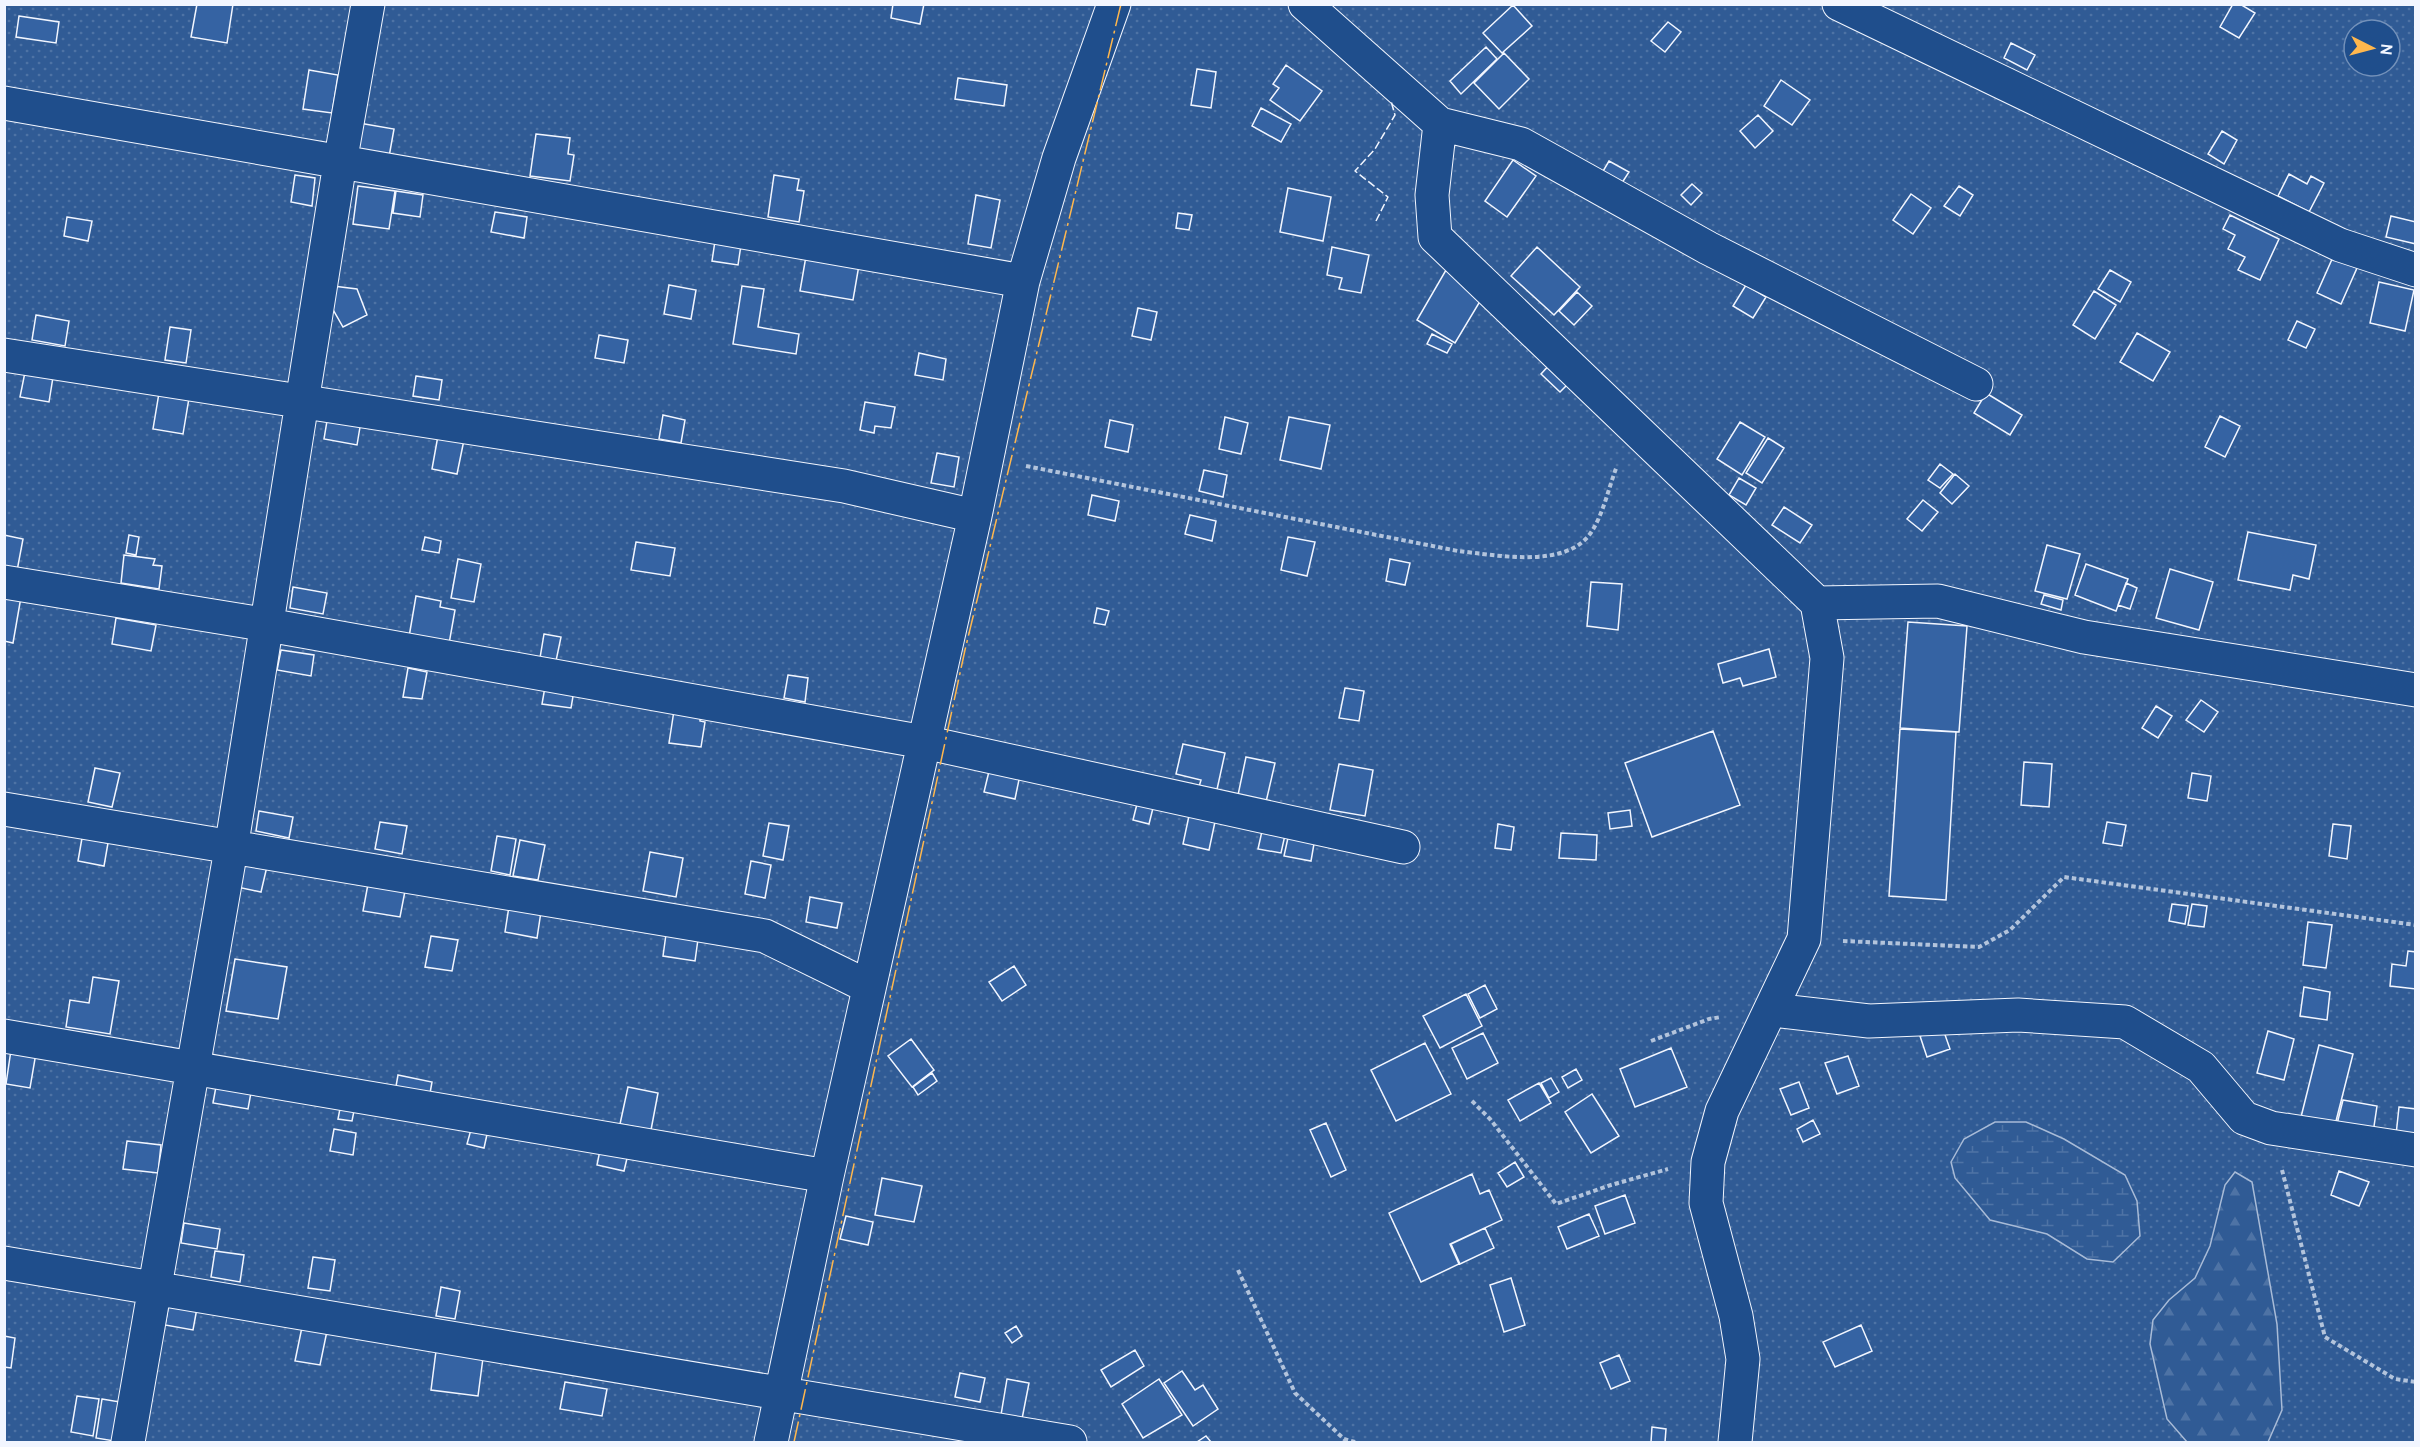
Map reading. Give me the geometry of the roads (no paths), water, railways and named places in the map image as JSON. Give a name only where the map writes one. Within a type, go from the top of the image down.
[{"type":"street","points":[[128,1443],[231,849],[304,401],[340,162],[368,4]]},
{"type":"street","points":[[771,1443],[826,1176],[988,458],[1023,281],[1059,158],[1114,4]]},
{"type":"street","points":[[1305,4],[1440,124],[1521,144],[1708,248],[1976,384]]},
{"type":"street","points":[[1839,4],[2340,245],[2415,270]]},
{"type":"street","points":[[4,103],[1023,281]]},
{"type":"street","points":[[1440,124],[1432,195],[1435,237],[1817,603],[1827,658],[1804,939],[1722,1111],[1708,1162],[1706,1203],[1736,1316],[1743,1359],[1735,1443]]},
{"type":"street","points":[[4,355],[844,486],[975,516]]},
{"type":"street","points":[[4,582],[268,625],[924,742],[1403,847]]},
{"type":"street","points":[[1817,603],[1938,601],[2084,638],[2415,690]]},
{"type":"street","points":[[4,809],[231,849],[765,936],[869,987]]},
{"type":"street","points":[[1772,1010],[1869,1021],[2018,1015],[2125,1022],[2200,1067],[2244,1118],[2271,1128],[2415,1150]]},
{"type":"street","points":[[4,1036],[826,1176]]},
{"type":"street","points":[[4,1263],[1070,1443]]}]
